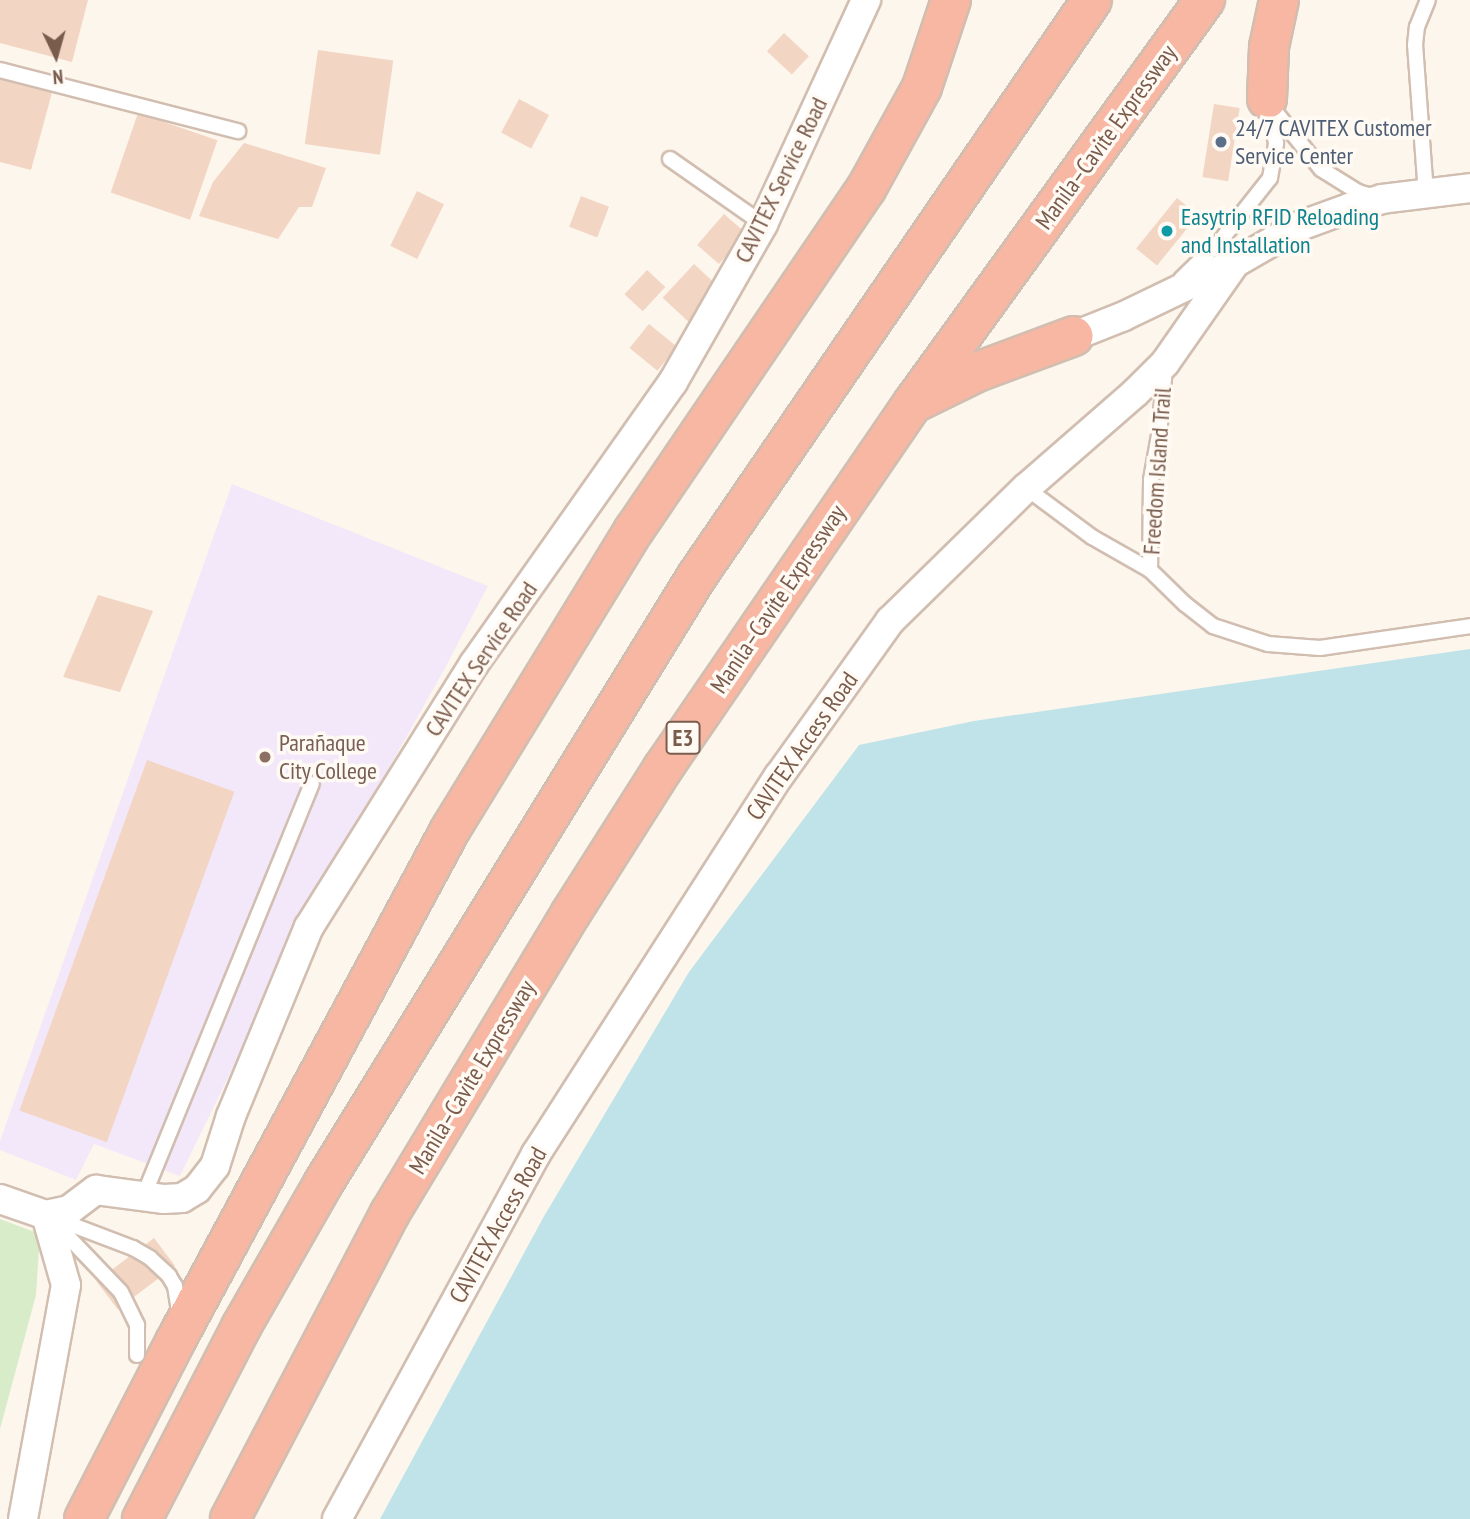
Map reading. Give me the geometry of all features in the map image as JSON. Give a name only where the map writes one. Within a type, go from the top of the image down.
[{"type":"highway","points":[[83,1519],[450,830],[634,530],[866,189],[922,87],[951,0]]},
{"type":"highway","points":[[142,1519],[241,1327],[324,1182],[697,576],[1092,0]]},
{"type":"highway","name":"Manila–Cavite Expressway","points":[[230,1519],[390,1213],[571,913],[663,768],[913,403],[1205,0]]},
{"type":"highway","points":[[1267,99],[1269,47],[1279,0]]},
{"type":"highway","points":[[913,403],[977,372],[1073,336]]},
{"type":"street","name":"CAVITEX Service Road","points":[[46,1215],[69,1210],[96,1190],[164,1199],[182,1198],[197,1189],[215,1166],[231,1116],[309,927],[474,664],[673,382],[763,224],[866,0]]},
{"type":"street","name":"CAVITEX Access Road","points":[[337,1519],[536,1154],[779,776],[890,621],[1026,488],[1135,393],[1165,363],[1235,263],[1297,228],[1382,199],[1470,188]]},
{"type":"street","points":[[1073,336],[1160,300],[1235,263]]},
{"type":"street","points":[[0,1199],[46,1215],[66,1285],[23,1519]]},
{"type":"lane","points":[[1426,194],[1415,45],[1417,27],[1428,0]]},
{"type":"lane","points":[[0,70],[238,131]]},
{"type":"lane","points":[[1267,99],[1281,123],[1321,169],[1358,192],[1382,199]]},
{"type":"lane","points":[[1160,300],[1221,240],[1270,178],[1276,142],[1267,99]]},
{"type":"lane","points":[[670,159],[763,224]]},
{"type":"lane","name":"Freedom Island Trail","points":[[1165,363],[1152,480],[1150,570],[1185,604],[1213,626],[1268,645],[1320,648],[1470,626]]},
{"type":"lane","points":[[1026,488],[1092,537],[1150,570]]},
{"type":"lane","points":[[144,1195],[312,784]]},
{"type":"lane","points":[[46,1215],[133,1248],[150,1258],[169,1276],[179,1311]]},
{"type":"lane","points":[[46,1215],[121,1292],[137,1325],[137,1355]]},
{"type":"shaded area","name":"Parañaque City College","points":[[232,484],[488,586],[310,909],[180,1176],[94,1144],[76,1180],[0,1150],[0,1141]]},
{"type":"green space","points":[[0,1219],[40,1234],[36,1295],[0,1429]]},
{"type":"water","points":[[1470,649],[1470,1519],[380,1519],[543,1218],[689,972],[859,745],[974,721]]},
{"type":"building","points":[[0,0],[88,0],[72,62],[0,43]]},
{"type":"building","points":[[784,33],[809,56],[792,74],[767,51]]},
{"type":"building","points":[[318,50],[393,61],[380,155],[305,144]]},
{"type":"building","points":[[0,76],[53,89],[31,170],[0,162]]},
{"type":"building","points":[[519,99],[549,115],[531,149],[501,133]]},
{"type":"building","name":"24/7 CAVITEX Customer Service Center","points":[[1214,104],[1240,108],[1228,181],[1202,177]]},
{"type":"building","points":[[138,113],[217,140],[190,220],[111,192]]},
{"type":"building","points":[[244,143],[326,168],[312,207],[299,207],[278,239],[199,216],[213,182]]},
{"type":"building","points":[[417,191],[444,204],[417,259],[390,246]]},
{"type":"building","points":[[581,196],[609,207],[597,238],[569,227]]},
{"type":"building","name":"Easytrip RFID Reloading and Installation","points":[[1177,198],[1198,215],[1157,266],[1136,249]]},
{"type":"building","points":[[724,214],[746,233],[719,264],[697,245]]},
{"type":"building","points":[[694,264],[720,288],[688,322],[663,298]]},
{"type":"building","points":[[647,270],[665,287],[643,311],[624,294]]},
{"type":"building","points":[[649,324],[677,347],[657,371],[629,348]]},
{"type":"building","points":[[98,595],[153,611],[120,692],[63,677]]},
{"type":"building","points":[[147,760],[234,792],[107,1142],[19,1111]]},
{"type":"building","points":[[154,1238],[175,1266],[118,1309],[96,1281]]},
{"type":"place","name":"24/7 CAVITEX Customer Service Center","points":[[1221,142]]},
{"type":"place","name":"Easytrip RFID Reloading and Installation","points":[[1167,231]]},
{"type":"place","name":"Parañaque City College","points":[[265,757]]}]
